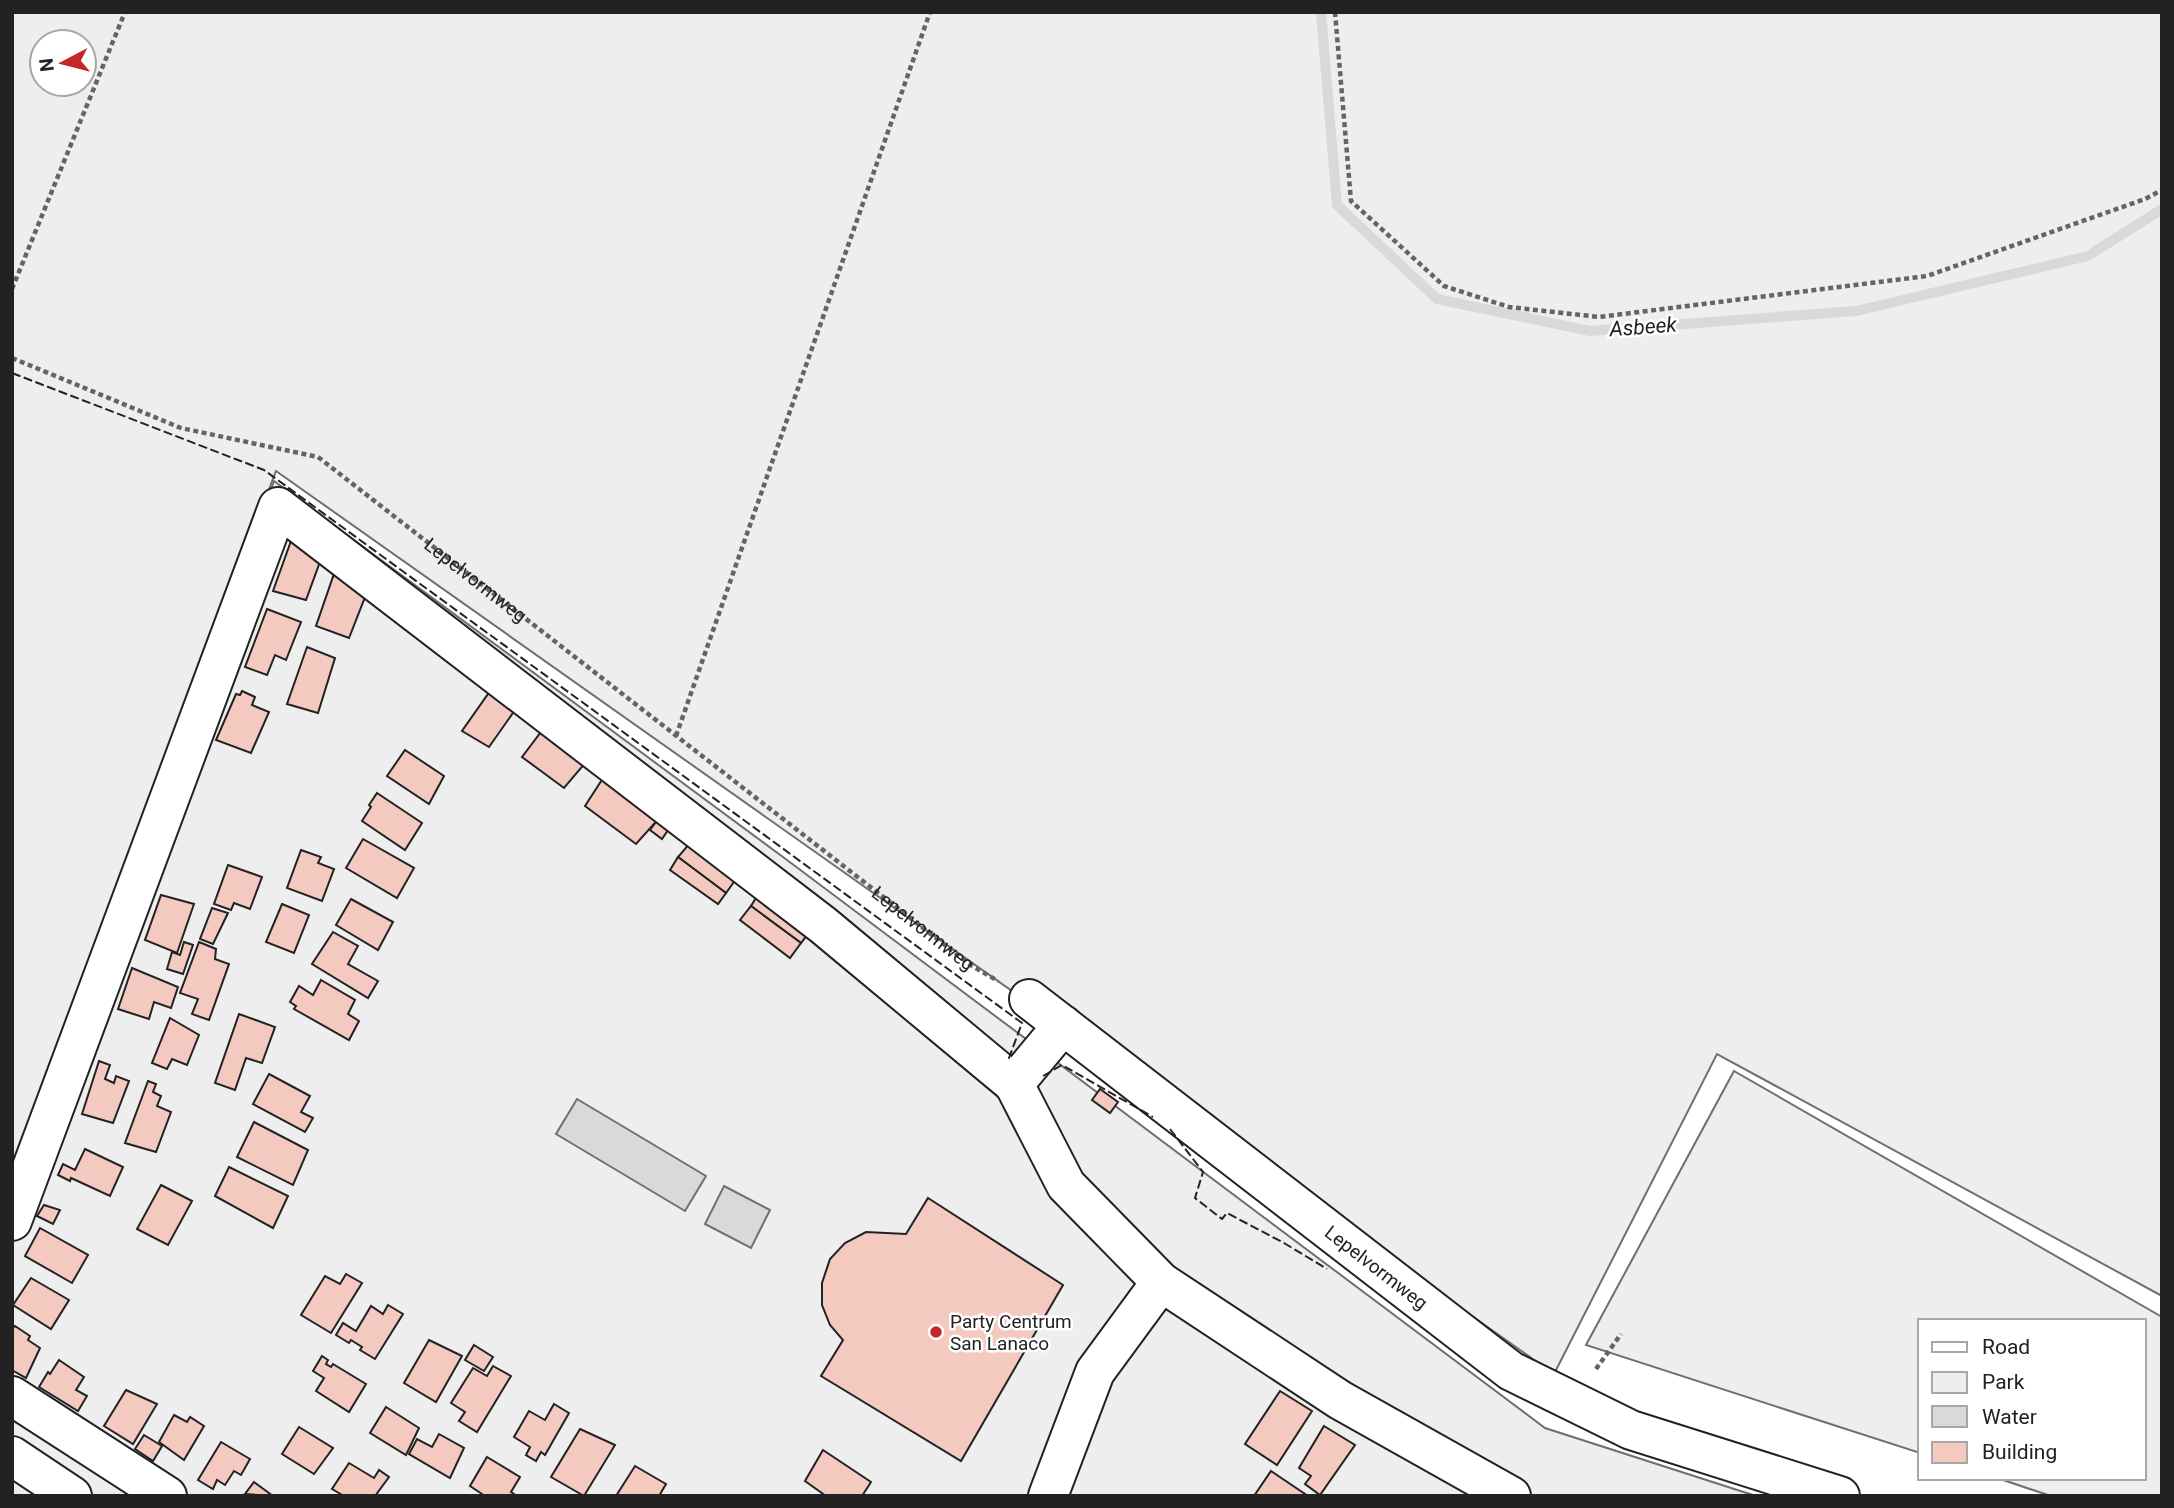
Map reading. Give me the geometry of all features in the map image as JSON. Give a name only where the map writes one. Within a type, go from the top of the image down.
[{"type":"street","points":[[12,1221],[278,507],[823,925],[1014,1084],[1066,1185],[1161,1282],[1340,1400],[1511,1496]]},
{"type":"street","name":"Lepelvormweg","points":[[1029,999],[1511,1371],[1631,1430],[1840,1496]]},
{"type":"street","points":[[1014,1084],[1063,1025]]},
{"type":"street","points":[[1048,1496],[1095,1372],[1161,1282]]},
{"type":"street","points":[[12,1396],[167,1496]]},
{"type":"street","points":[[12,1456],[72,1496]]},
{"type":"path","points":[[12,289],[125,12]]},
{"type":"path","points":[[676,736],[930,12]]},
{"type":"path","points":[[1335,12],[1351,201],[1444,286],[1509,307],[1599,317],[1927,276],[2145,199],[2162,190]]},
{"type":"path","name":"Lepelvormweg","points":[[12,358],[181,428],[318,457],[972,966],[1029,999]]},
{"type":"green space","points":[[12,12],[2162,12],[2162,1296],[1717,1054],[1554,1374],[276,471],[12,1165]]},
{"type":"green space","points":[[274,481],[783,857],[1545,1428],[1756,1496],[12,1496],[12,1189]]},
{"type":"green space","points":[[1734,1071],[2162,1317],[2162,1496],[2051,1496],[2003,1480],[2146,1480],[2146,1319],[1918,1319],[1918,1452],[1586,1345]]},
{"type":"water","points":[[577,1099],[706,1176],[685,1211],[556,1134]]},
{"type":"water","points":[[724,1186],[770,1210],[751,1248],[705,1224]]},
{"type":"building","points":[[291,541],[309,547],[306,553],[321,559],[306,600],[273,591]]},
{"type":"building","points":[[336,568],[367,592],[349,638],[316,626]]},
{"type":"building","points":[[267,609],[301,622],[286,660],[275,655],[267,675],[245,667]]},
{"type":"building","points":[[307,647],[335,658],[318,713],[287,704]]},
{"type":"building","points":[[495,684],[515,710],[489,747],[462,731]]},
{"type":"building","points":[[242,691],[255,697],[252,705],[269,712],[251,753],[216,740],[236,694],[240,695]]},
{"type":"building","points":[[544,728],[586,762],[564,788],[522,757]]},
{"type":"building","points":[[405,750],[444,776],[429,804],[387,776]]},
{"type":"building","points":[[607,772],[663,814],[636,844],[585,806]]},
{"type":"building","points":[[377,793],[422,823],[405,850],[362,821]]},
{"type":"building","points":[[659,818],[670,827],[662,839],[650,830]]},
{"type":"building","points":[[363,839],[414,868],[397,898],[346,868]]},
{"type":"building","points":[[689,844],[736,879],[726,893],[678,857]]},
{"type":"building","points":[[301,850],[321,857],[318,863],[334,869],[322,901],[287,888]]},
{"type":"building","points":[[678,857],[726,893],[718,904],[670,870]]},
{"type":"building","points":[[228,865],[262,877],[250,909],[234,903],[231,910],[214,904]]},
{"type":"building","points":[[762,888],[814,926],[801,943],[751,906]]},
{"type":"building","points":[[161,895],[194,904],[177,953],[145,940]]},
{"type":"building","points":[[351,899],[393,922],[378,950],[336,925]]},
{"type":"building","points":[[282,904],[309,915],[294,953],[266,942]]},
{"type":"building","points":[[751,906],[801,943],[790,958],[740,920]]},
{"type":"building","points":[[212,908],[228,913],[213,944],[200,939]]},
{"type":"building","points":[[333,932],[358,946],[348,964],[378,981],[368,998],[312,964]]},
{"type":"building","points":[[184,942],[193,945],[183,974],[167,969],[172,952],[180,955]]},
{"type":"building","points":[[199,942],[216,949],[215,959],[229,964],[209,1020],[192,1014],[198,999],[180,993]]},
{"type":"building","points":[[132,968],[178,987],[171,1008],[154,1002],[149,1019],[118,1009]]},
{"type":"building","points":[[321,980],[355,1000],[348,1014],[359,1021],[349,1040],[294,1009],[296,1006],[290,1002],[299,986],[313,995]]},
{"type":"building","points":[[239,1014],[275,1027],[262,1063],[246,1058],[235,1090],[215,1083]]},
{"type":"building","points":[[170,1018],[199,1035],[187,1065],[172,1059],[167,1069],[152,1063]]},
{"type":"building","points":[[99,1061],[110,1065],[105,1079],[114,1083],[116,1076],[129,1081],[113,1123],[82,1114]]},
{"type":"building","points":[[269,1074],[310,1096],[301,1112],[313,1118],[305,1132],[253,1104]]},
{"type":"building","points":[[148,1081],[156,1084],[153,1092],[161,1096],[157,1106],[171,1112],[156,1152],[125,1143]]},
{"type":"building","points":[[1100,1089],[1118,1102],[1110,1113],[1092,1100]]},
{"type":"building","points":[[254,1122],[308,1150],[293,1185],[237,1157]]},
{"type":"building","points":[[85,1149],[123,1167],[110,1196],[58,1175],[63,1164],[75,1170]]},
{"type":"building","points":[[229,1167],[288,1196],[273,1228],[215,1196]]},
{"type":"building","points":[[161,1185],[192,1201],[168,1245],[137,1229]]},
{"type":"building","name":"Party Centrum San Lanaco","points":[[928,1198],[1063,1285],[961,1461],[821,1376],[843,1340],[830,1325],[822,1305],[822,1283],[830,1259],[845,1243],[866,1232],[906,1234]]},
{"type":"building","points":[[44,1205],[60,1210],[53,1224],[37,1216]]},
{"type":"building","points":[[40,1228],[88,1255],[72,1283],[25,1256]]},
{"type":"building","points":[[346,1274],[362,1283],[331,1333],[301,1315],[325,1276],[340,1284]]},
{"type":"building","points":[[31,1278],[69,1300],[51,1329],[13,1305]]},
{"type":"building","points":[[388,1305],[403,1314],[375,1359],[360,1350],[362,1347],[351,1340],[349,1343],[336,1335],[343,1323],[356,1331],[371,1306],[383,1314]]},
{"type":"building","points":[[15,1326],[30,1336],[28,1340],[40,1348],[26,1378],[12,1370],[12,1329]]},
{"type":"building","points":[[429,1340],[462,1356],[436,1402],[404,1383]]},
{"type":"building","points":[[474,1345],[493,1357],[484,1371],[465,1360]]},
{"type":"building","points":[[322,1356],[328,1360],[326,1364],[331,1367],[333,1364],[366,1384],[349,1412],[316,1391],[324,1378],[313,1371]]},
{"type":"building","points":[[59,1360],[84,1377],[76,1390],[87,1396],[78,1411],[39,1387]]},
{"type":"building","points":[[493,1366],[511,1376],[477,1432],[459,1421],[465,1412],[451,1403],[473,1368],[487,1376]]},
{"type":"building","points":[[126,1390],[157,1404],[133,1444],[104,1426]]},
{"type":"building","points":[[1280,1391],[1312,1411],[1277,1465],[1245,1444]]},
{"type":"building","points":[[554,1404],[569,1413],[545,1455],[541,1452],[536,1461],[526,1455],[530,1447],[514,1437],[529,1411],[545,1420]]},
{"type":"building","points":[[386,1407],[419,1428],[406,1455],[370,1433]]},
{"type":"building","points":[[174,1415],[187,1422],[190,1417],[204,1426],[184,1460],[159,1442]]},
{"type":"building","points":[[1324,1426],[1355,1445],[1320,1495],[1305,1484],[1311,1476],[1299,1468]]},
{"type":"building","points":[[299,1427],[333,1448],[314,1474],[282,1454]]},
{"type":"building","points":[[580,1429],[615,1445],[584,1496],[551,1477]]},
{"type":"building","points":[[439,1434],[464,1448],[450,1478],[409,1454],[417,1439],[432,1447]]},
{"type":"building","points":[[144,1435],[162,1446],[153,1461],[135,1449]]},
{"type":"building","points":[[221,1442],[250,1459],[241,1475],[234,1471],[225,1485],[217,1480],[213,1489],[198,1480]]},
{"type":"building","points":[[823,1450],[871,1482],[862,1496],[826,1496],[805,1481]]},
{"type":"building","points":[[487,1457],[520,1477],[511,1492],[517,1496],[485,1496],[470,1486]]},
{"type":"building","points":[[349,1463],[374,1478],[379,1470],[389,1477],[375,1496],[344,1496],[332,1489]]},
{"type":"building","points":[[635,1466],[666,1484],[659,1496],[616,1496]]},
{"type":"building","points":[[1271,1471],[1308,1496],[1254,1496]]},
{"type":"building","points":[[254,1482],[273,1496],[245,1494]]},
{"type":"waterway","name":"Asbeek","points":[[1321,12],[1337,205],[1437,299],[1590,331],[1856,311],[2088,256],[2162,209]]},
{"type":"fence","points":[[12,373],[264,470],[1022,1023],[1009,1058],[1012,1060]]},
{"type":"fence","points":[[1043,1076],[1062,1065],[1153,1117]]},
{"type":"fence","points":[[1170,1129],[1203,1172],[1195,1198],[1222,1219],[1227,1213],[1327,1269]]},
{"type":"place","name":"Party Centrum San Lanaco","points":[[936,1332]]}]
